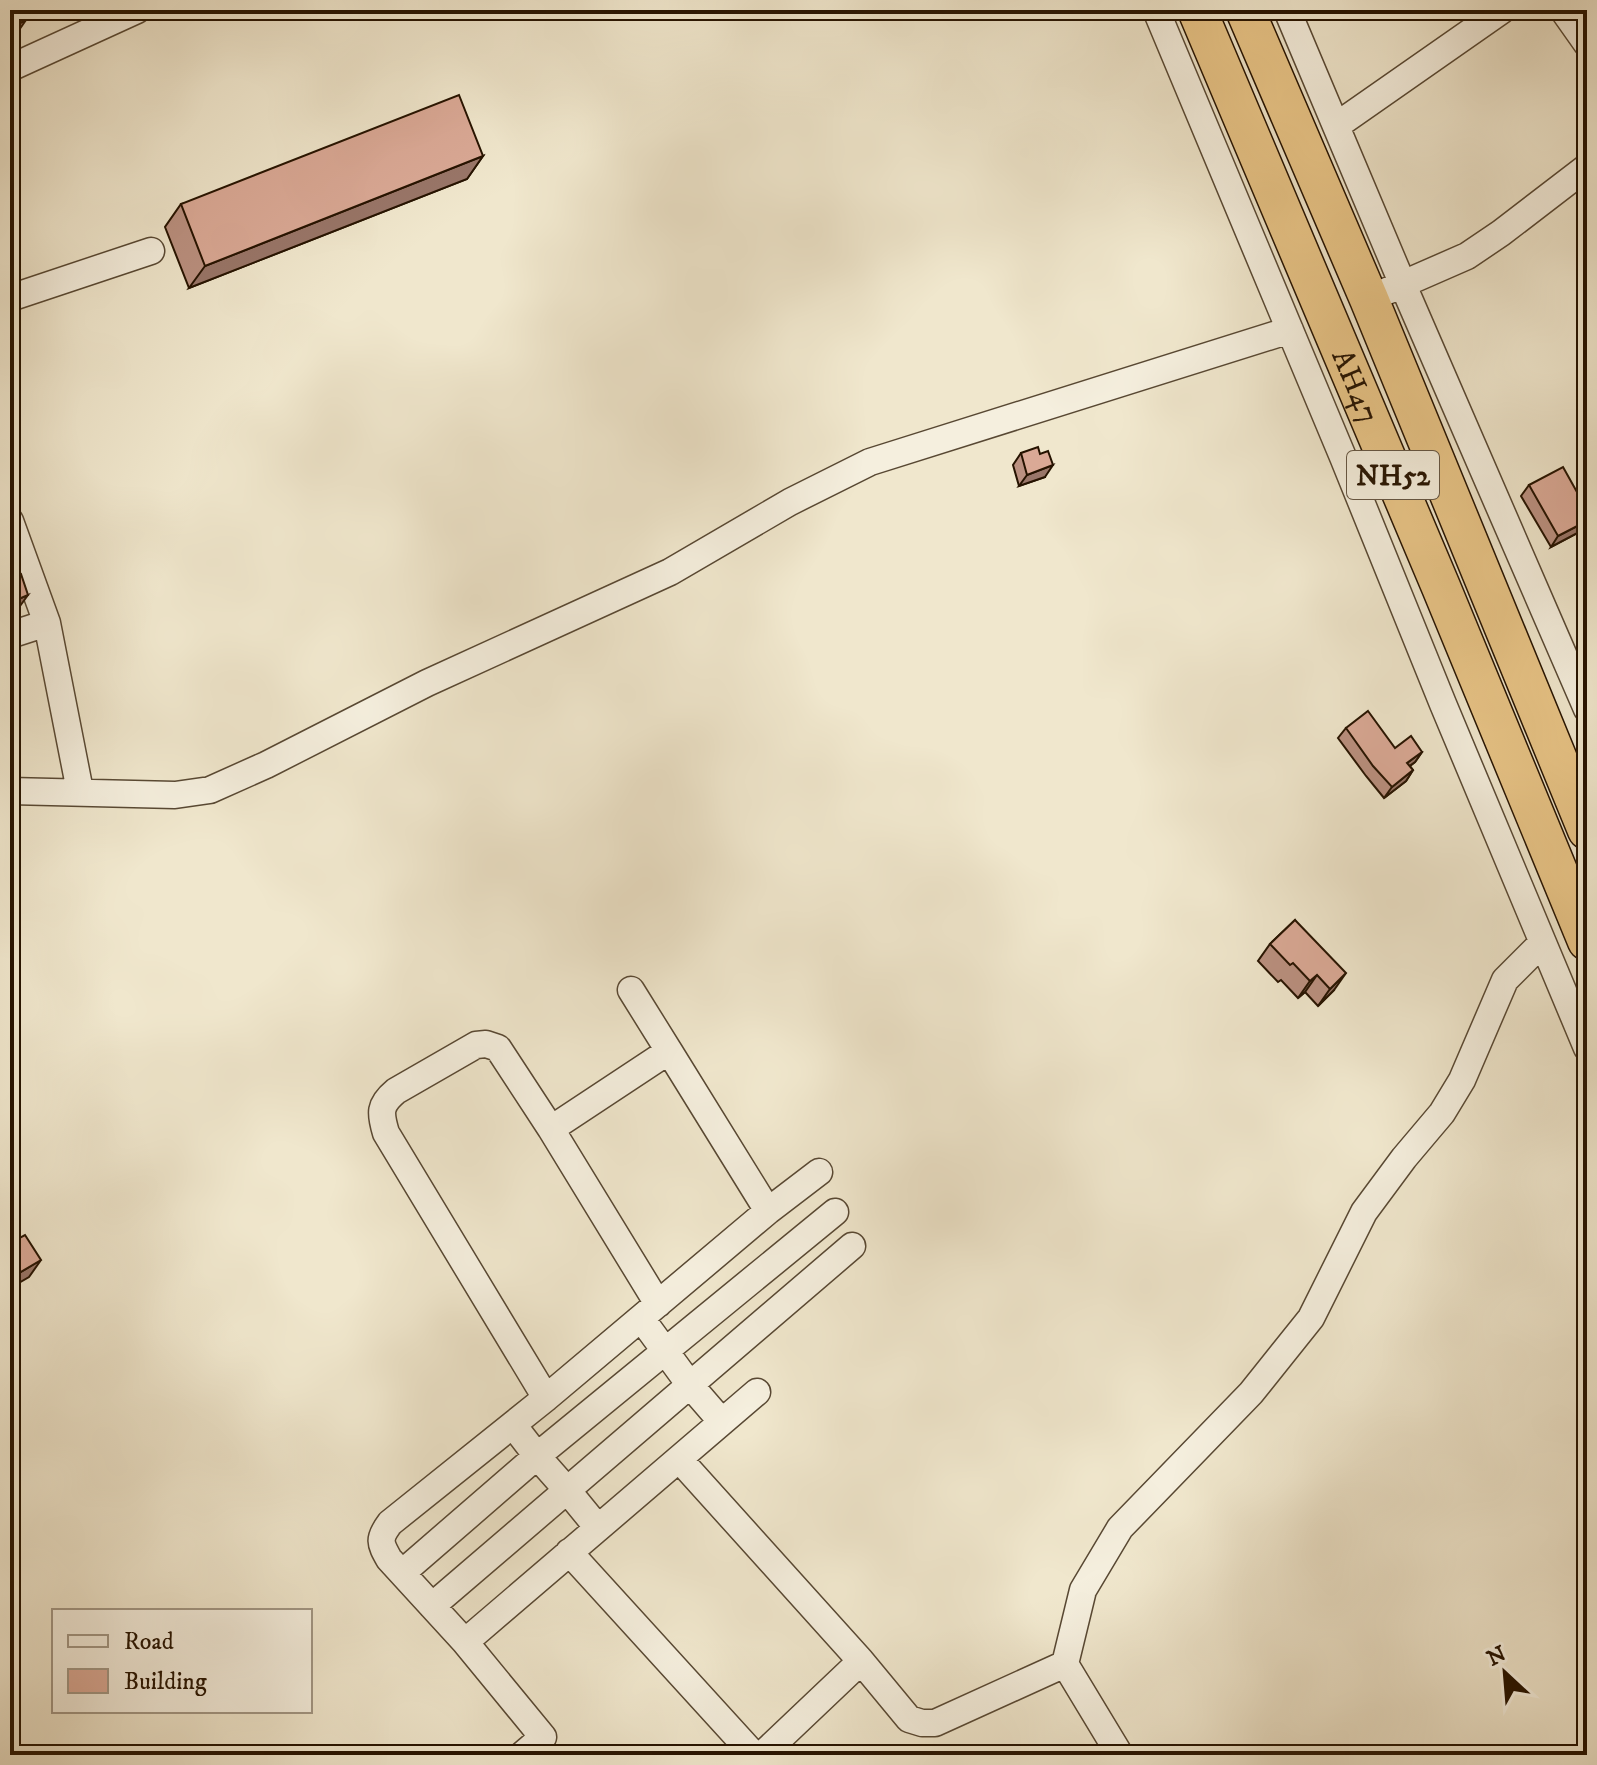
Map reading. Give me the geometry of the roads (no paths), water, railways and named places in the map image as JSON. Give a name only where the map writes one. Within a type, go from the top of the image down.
[{"type":"highway","name":"AH47","points":[[1197,10],[1587,941]]},
{"type":"highway","name":"AH47","points":[[1245,10],[1386,292],[1587,830]]},
{"type":"street","points":[[10,68],[137,10]]},
{"type":"street","points":[[1156,10],[1587,1048]]},
{"type":"street","points":[[1287,10],[1336,126],[1386,292],[1586,703]]},
{"type":"street","points":[[1336,126],[1502,10]]},
{"type":"street","points":[[1563,10],[1587,44]]},
{"type":"street","points":[[1386,292],[1467,256],[1587,167]]},
{"type":"street","points":[[10,298],[151,251]]},
{"type":"street","points":[[10,791],[175,795],[210,790],[427,683],[670,572],[790,502],[870,462],[1290,330]]},
{"type":"street","points":[[10,521],[47,623],[80,791]]},
{"type":"street","points":[[10,635],[47,623]]},
{"type":"street","points":[[1120,1755],[1065,1664],[1083,1590],[1120,1528],[1251,1393],[1311,1318],[1364,1212],[1442,1113],[1462,1080],[1505,980],[1542,943]]},
{"type":"street","points":[[631,990],[768,1211]]},
{"type":"street","points":[[546,1398],[386,1133],[381,1114],[385,1100],[396,1091],[476,1045],[486,1044],[501,1052],[551,1129],[649,1311],[665,1352],[722,1422]]},
{"type":"street","points":[[551,1129],[669,1051]]},
{"type":"street","points":[[522,1755],[552,1746],[465,1642],[389,1559],[381,1544],[383,1533],[390,1523],[819,1172]]},
{"type":"street","points":[[402,1573],[537,1456],[835,1212]]},
{"type":"street","points":[[432,1606],[852,1246]]},
{"type":"street","points":[[465,1642],[757,1392]]},
{"type":"street","points":[[513,1425],[598,1528]]},
{"type":"street","points":[[679,1459],[861,1661],[909,1719],[935,1723],[1065,1664]]},
{"type":"street","points":[[569,1552],[754,1755]]},
{"type":"street","points":[[762,1755],[861,1661]]}]
